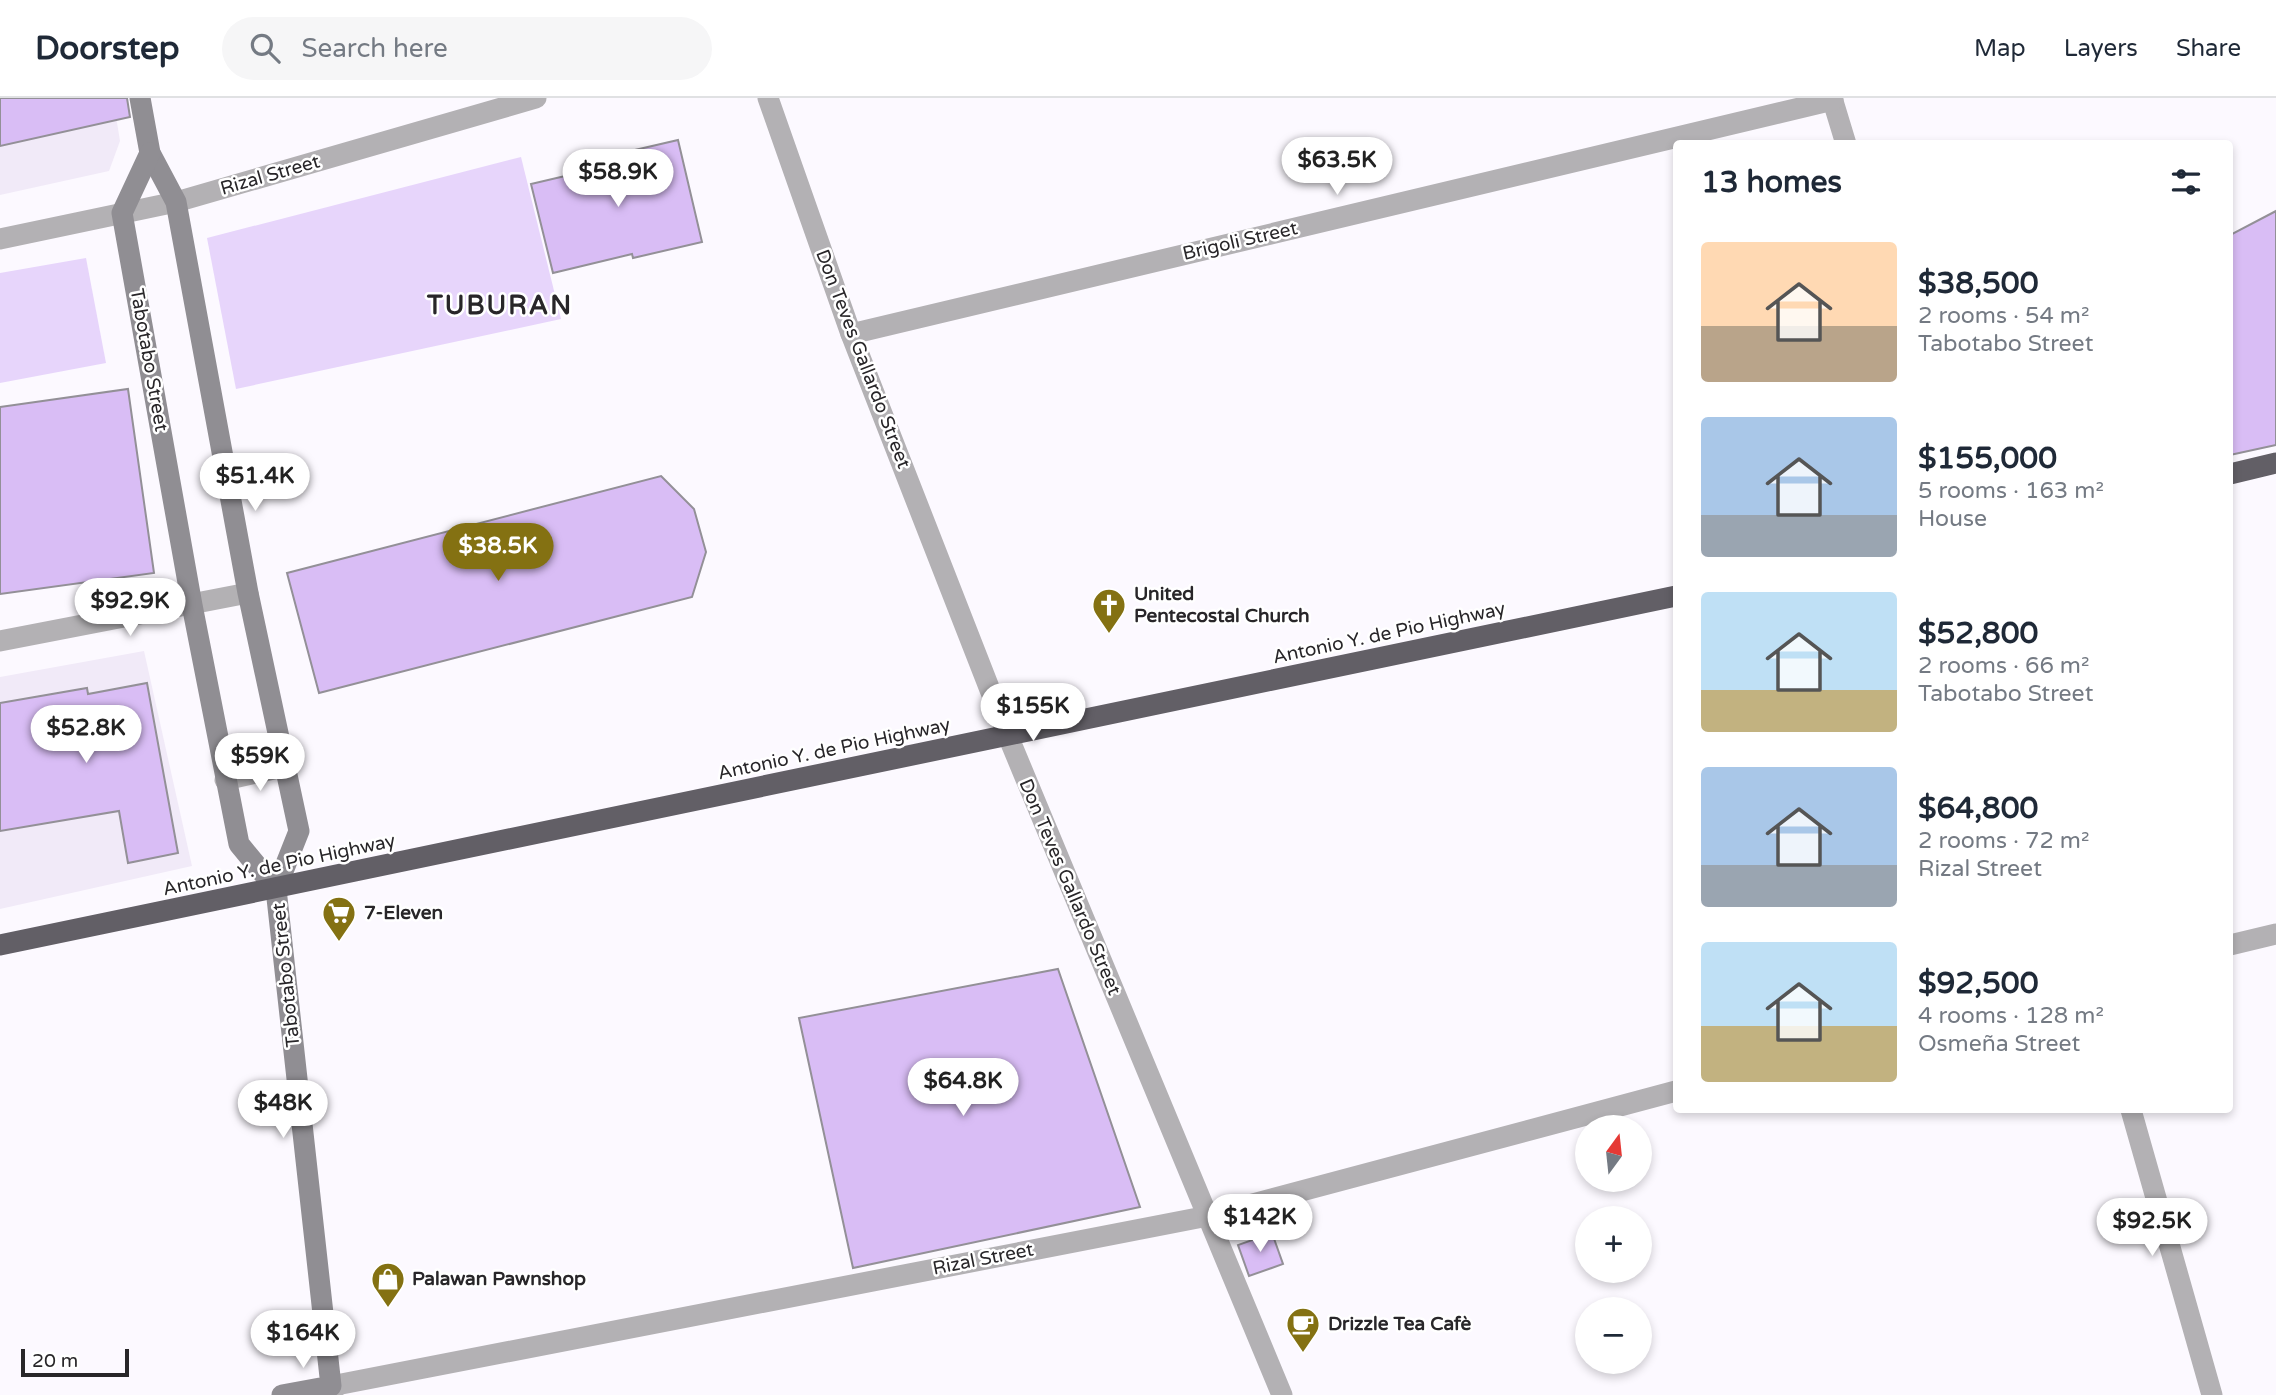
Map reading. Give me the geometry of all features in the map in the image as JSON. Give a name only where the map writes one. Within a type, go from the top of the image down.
[{"type":"highway","points":[[2233,473],[2276,463]]},
{"type":"highway","name":"Antonio Y. de Pio Highway","points":[[0,945],[1673,597]]},
{"type":"street","name":"Tabotabo Street","points":[[140,98],[150,153],[176,202],[248,593],[299,831],[276,889],[332,1390]]},
{"type":"street","name":"Rizal Street","points":[[0,239],[176,202],[536,98]]},
{"type":"street","name":"Don Teves Gallardo Street","points":[[768,98],[851,334],[1008,736],[1282,1395]]},
{"type":"street","points":[[1832,99],[1845,140]]},
{"type":"street","name":"Brigoli Street","points":[[851,334],[1832,99]]},
{"type":"street","points":[[122,213],[150,153]]},
{"type":"street","name":"Tabotabo Street","points":[[122,213],[192,606],[239,844],[276,889]]},
{"type":"street","points":[[1,639],[192,606],[248,593]]},
{"type":"street","points":[[225,780],[286,766]]},
{"type":"street","points":[[2233,945],[2276,934]]},
{"type":"street","name":"Rizal Street","points":[[282,1395],[332,1390],[1208,1216],[1673,1092]]},
{"type":"street","points":[[2132,1113],[2213,1395]]},
{"type":"shaded area","points":[[0,98],[113,98],[120,141],[109,171],[0,195]]},
{"type":"shaded area","points":[[521,157],[561,319],[236,389],[207,238]]},
{"type":"shaded area","points":[[86,258],[106,363],[0,383],[0,273]]},
{"type":"shaded area","points":[[144,651],[192,866],[0,909],[0,677]]},
{"type":"building","points":[[0,98],[127,98],[130,117],[0,146]]},
{"type":"building","points":[[678,140],[702,242],[633,258],[632,254],[553,273],[531,184],[612,165],[609,156]]},
{"type":"building","points":[[2276,211],[2276,445],[2233,454],[2233,233]]},
{"type":"building","points":[[128,389],[154,573],[0,594],[0,407]]},
{"type":"building","points":[[661,476],[694,509],[706,552],[692,597],[319,693],[287,573]]},
{"type":"building","points":[[147,683],[178,853],[128,863],[119,811],[0,831],[0,703],[87,688],[88,694]]},
{"type":"building","points":[[1058,969],[1140,1207],[853,1268],[799,1018]]},
{"type":"building","points":[[1272,1233],[1283,1264],[1249,1276],[1238,1245]]},
{"type":"place","name":"United Pentecostal Church","points":[[1109,635]]},
{"type":"place","name":"7-Eleven","points":[[339,943]]},
{"type":"place","name":"Palawan Pawnshop","points":[[388,1309]]},
{"type":"place","name":"Drizzle Tea Cafè","points":[[1303,1354]]},
{"type":"district","name":"TUBURAN","points":[[500,305]]}]
